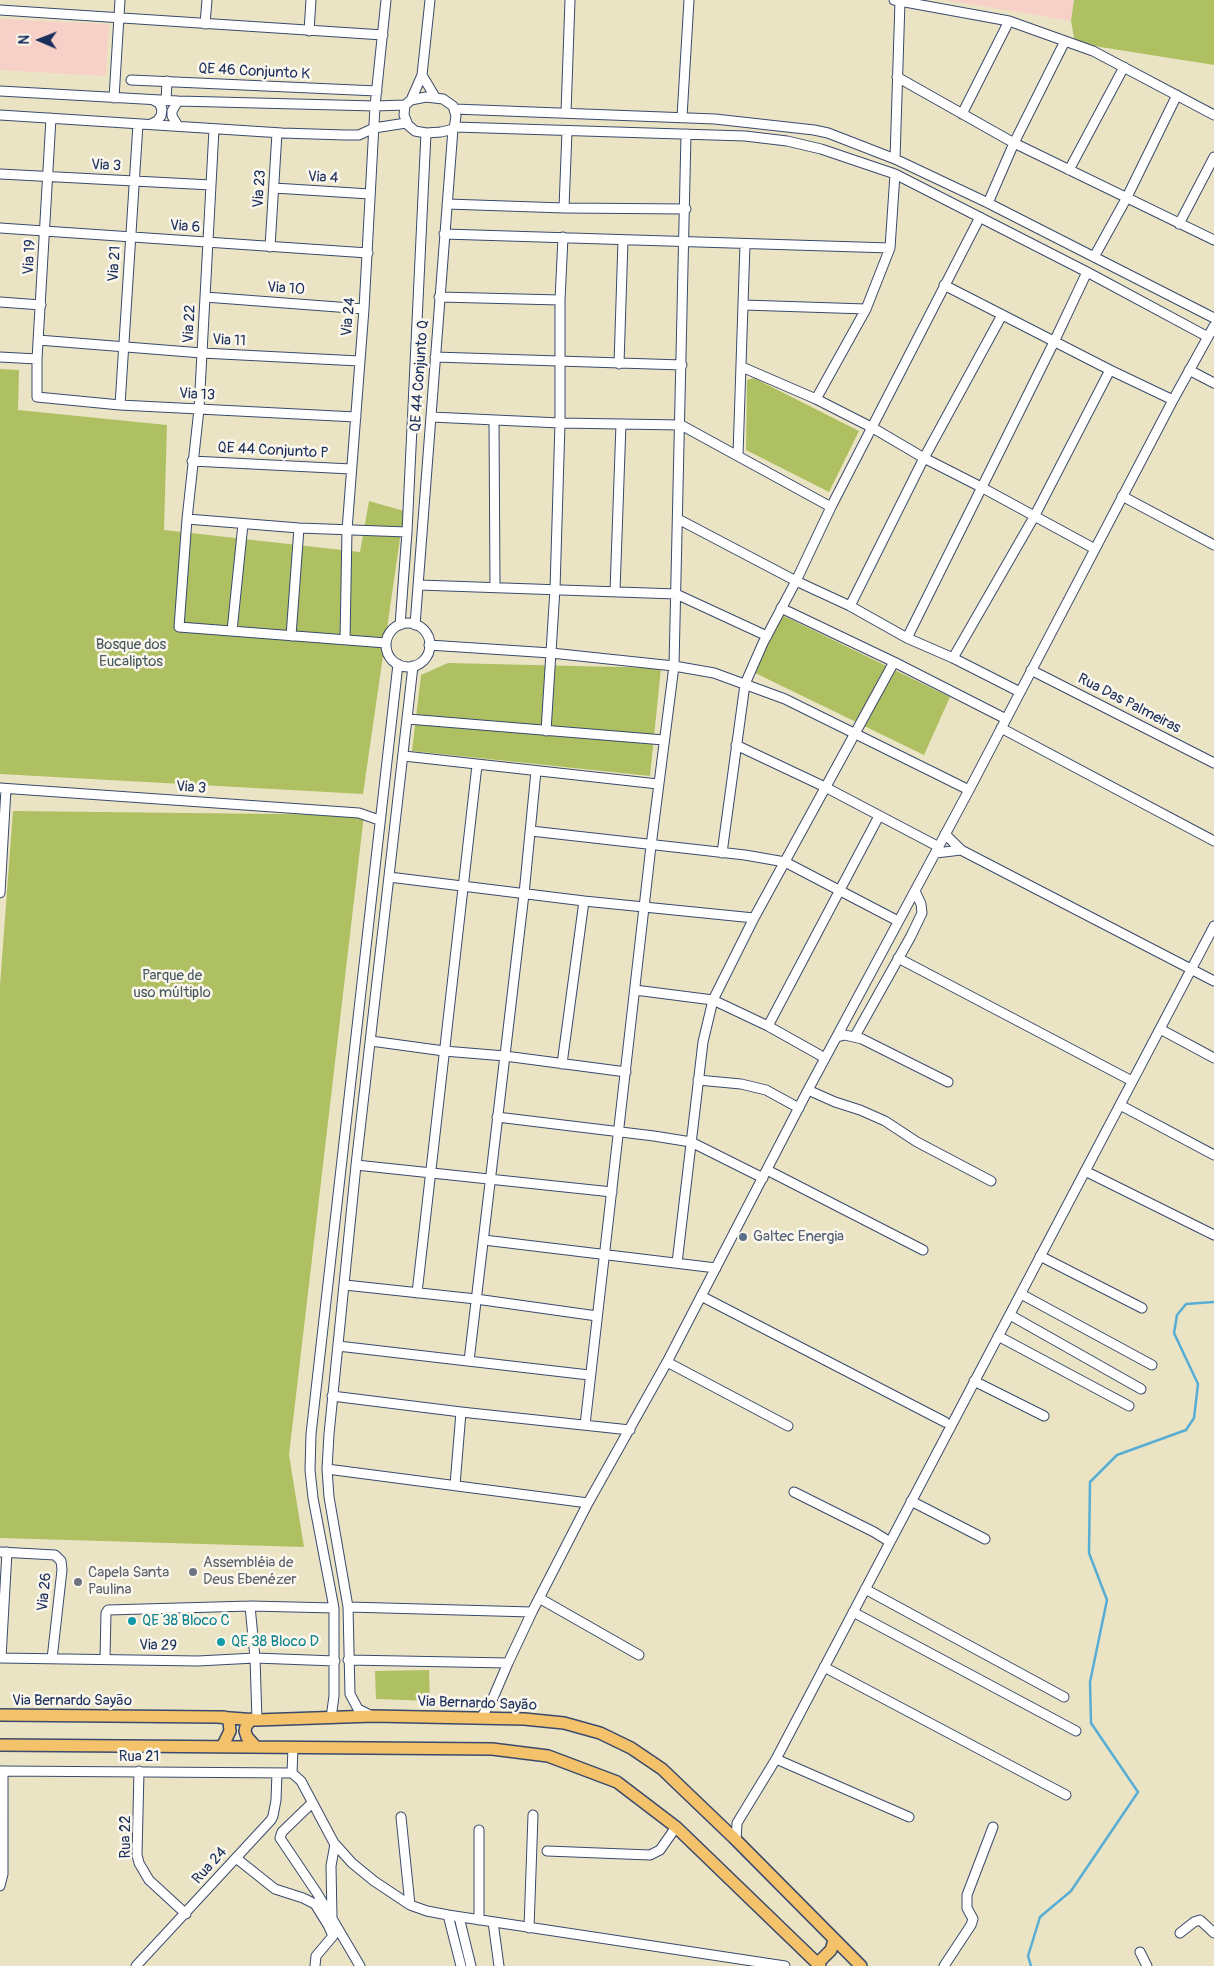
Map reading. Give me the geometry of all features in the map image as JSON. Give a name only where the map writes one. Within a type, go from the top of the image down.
[{"type":"main road","name":"Via Bernardo Sayão","points":[[0,1715],[254,1719],[373,1716],[524,1718],[564,1723],[600,1733],[631,1748],[662,1769],[861,1966]]},
{"type":"main road","points":[[217,1717],[224,1717],[230,1724],[230,1734],[222,1747]]},
{"type":"main road","points":[[254,1719],[246,1726],[246,1731],[247,1736],[256,1747]]},
{"type":"main road","points":[[0,1745],[492,1749],[548,1756],[617,1782],[676,1827],[815,1965],[831,1950],[834,1940]]},
{"type":"street","points":[[114,98],[120,0]]},
{"type":"street","points":[[205,24],[207,0]]},
{"type":"street","points":[[309,31],[311,0]]},
{"type":"street","points":[[375,106],[386,0]]},
{"type":"street","points":[[430,0],[422,74],[404,112],[406,123],[415,131],[426,133],[454,128],[716,135],[787,141],[839,154],[895,174],[1047,251],[1208,337]]},
{"type":"street","points":[[566,113],[570,0]]},
{"type":"street","points":[[682,117],[689,0]]},
{"type":"street","points":[[895,159],[898,0],[1009,21],[1093,51],[1214,115]]},
{"type":"street","points":[[0,10],[383,35]]},
{"type":"street","points":[[962,114],[1009,21]]},
{"type":"street","points":[[988,204],[1014,143],[1065,41]]},
{"type":"street","points":[[1069,170],[1124,67]]},
{"type":"street","points":[[422,74],[435,97]]},
{"type":"street","points":[[897,77],[1014,143],[1126,199],[1214,240]]},
{"type":"street","name":"QE 46 Conjunto K","points":[[131,80],[377,91]]},
{"type":"street","points":[[166,100],[167,81]]},
{"type":"street","points":[[305,104],[306,88]]},
{"type":"street","points":[[0,91],[178,101],[375,106],[408,103],[435,97],[447,101],[454,109],[454,128]]},
{"type":"street","points":[[1094,257],[1126,199],[1177,95]]},
{"type":"street","points":[[151,124],[161,116],[162,109],[159,103],[154,100]]},
{"type":"street","points":[[178,101],[172,110],[172,116],[178,126]]},
{"type":"street","name":"Via 24","points":[[345,640],[347,530],[368,253],[375,106]]},
{"type":"street","points":[[454,109],[715,119],[814,130],[846,138],[895,159],[988,204],[1214,318]]},
{"type":"street","points":[[0,115],[345,136],[360,135],[374,128],[406,123]]},
{"type":"street","name":"Via 19","points":[[37,397],[37,359],[51,118]]},
{"type":"street","points":[[715,119],[713,130],[716,135]]},
{"type":"street","name":"Via 21","points":[[120,405],[138,124]]},
{"type":"street","name":"QE 44 Conjunto Q","points":[[415,625],[444,234],[454,128]]},
{"type":"street","name":"Via 22","points":[[214,129],[199,409],[192,460],[179,627],[232,631]]},
{"type":"street","points":[[564,208],[567,131]]},
{"type":"street","name":"Via 23","points":[[270,247],[277,133]]},
{"type":"street","name":"QE 44 Conjunto Q","points":[[400,625],[407,532],[426,133]]},
{"type":"street","points":[[585,1425],[589,1375],[598,1316],[650,846],[674,666],[686,209],[686,134]]},
{"type":"street","points":[[1179,224],[1214,157]]},
{"type":"street","name":"Via 3","points":[[0,174],[211,185]]},
{"type":"street","points":[[816,399],[866,309],[890,248],[895,174]]},
{"type":"street","name":"Via 4","points":[[274,188],[370,194]]},
{"type":"street","points":[[447,204],[564,208],[686,209]]},
{"type":"street","points":[[722,853],[745,684],[831,507],[980,217]]},
{"type":"street","name":"Via 6","points":[[0,228],[368,253]]},
{"type":"street","points":[[444,234],[623,240],[685,240],[745,244],[890,248]]},
{"type":"street","points":[[546,731],[555,588],[560,423],[560,300],[563,238]]},
{"type":"street","points":[[1047,251],[1054,250],[1056,238]]},
{"type":"street","points":[[619,364],[623,240]]},
{"type":"street","points":[[738,455],[745,244]]},
{"type":"street","points":[[907,638],[1087,272]]},
{"type":"street","points":[[944,285],[1054,342],[1173,400]]},
{"type":"street","name":"Via 10","points":[[205,297],[364,309]]},
{"type":"street","points":[[440,297],[560,300]]},
{"type":"street","points":[[0,302],[41,305]]},
{"type":"street","points":[[744,305],[866,309]]},
{"type":"street","points":[[850,606],[924,458],[1002,315]]},
{"type":"street","points":[[482,1718],[532,1612],[588,1503],[667,1362],[808,1090],[1006,720],[1094,548],[1214,326]]},
{"type":"street","name":"Via 11","points":[[38,340],[202,353],[359,361]]},
{"type":"street","points":[[0,357],[37,359]]},
{"type":"street","points":[[435,357],[682,365]]},
{"type":"street","points":[[742,367],[816,399],[873,428],[924,458],[982,487],[1094,548]]},
{"type":"street","points":[[953,658],[1034,517],[1110,370]]},
{"type":"street","points":[[1189,370],[1214,383]]},
{"type":"street","name":"Via 13","points":[[37,397],[120,405],[356,417]]},
{"type":"street","points":[[431,417],[494,421],[680,425],[831,507]]},
{"type":"street","points":[[494,421],[495,587]]},
{"type":"street","points":[[615,591],[621,424]]},
{"type":"street","name":"QE 44 Conjunto P","points":[[192,460],[351,469]]},
{"type":"street","points":[[1122,496],[1214,545]]},
{"type":"street","points":[[187,519],[299,528],[407,532]]},
{"type":"street","points":[[678,519],[796,581],[850,606],[907,638],[953,658],[1020,692]]},
{"type":"street","points":[[243,524],[232,631],[386,643]]},
{"type":"street","points":[[291,636],[299,528]]},
{"type":"street","points":[[419,585],[555,588],[676,594],[767,636]]},
{"type":"street","points":[[781,608],[894,662],[1006,720]]},
{"type":"street","points":[[408,623],[415,625],[425,632],[429,645],[426,657],[420,663],[405,667],[398,664],[388,655],[386,643],[391,631],[400,625],[408,623]]},
{"type":"street","points":[[429,645],[551,653],[674,666],[714,673],[785,699],[969,790]]},
{"type":"street","points":[[677,1263],[703,1042],[713,1000],[754,918],[825,787],[857,733],[894,662]]},
{"type":"street","points":[[331,1718],[335,1661],[334,1608],[310,1470],[311,1434],[398,664]]},
{"type":"street","points":[[373,1716],[358,1709],[350,1694],[348,1607],[327,1469],[332,1396],[356,1165],[413,666]]},
{"type":"street","name":"Rua Das Palmeiras","points":[[1031,670],[1214,763]]},
{"type":"street","points":[[408,719],[664,740]]},
{"type":"street","points":[[1001,728],[1214,841]]},
{"type":"street","points":[[736,744],[825,787],[937,850],[962,850]]},
{"type":"street","points":[[404,756],[658,784]]},
{"type":"street","points":[[417,1293],[477,765]]},
{"type":"street","points":[[469,1361],[524,894],[536,771]]},
{"type":"street","points":[[0,893],[3,789]]},
{"type":"street","name":"Via 3","points":[[3,789],[359,813],[379,820]]},
{"type":"street","points":[[768,1026],[879,816]]},
{"type":"street","points":[[531,831],[785,862],[898,921]]},
{"type":"street","points":[[946,834],[962,850],[1214,981]]},
{"type":"street","points":[[390,877],[584,901],[754,918]]},
{"type":"street","points":[[855,1036],[922,913],[922,904],[915,891]]},
{"type":"street","points":[[562,1064],[584,901]]},
{"type":"street","points":[[736,1841],[738,1823],[776,1759],[1214,926]]},
{"type":"street","points":[[366,947],[381,948]]},
{"type":"street","points":[[365,958],[379,960]]},
{"type":"street","points":[[898,958],[1132,1081]]},
{"type":"street","points":[[635,990],[713,1000],[768,1026],[825,1058]]},
{"type":"street","points":[[1160,1029],[1214,1058]]},
{"type":"street","points":[[837,1037],[845,1035],[855,1036],[948,1082]]},
{"type":"street","points":[[371,1041],[626,1072]]},
{"type":"street","points":[[698,1080],[741,1084],[766,1090],[799,1108]]},
{"type":"street","points":[[808,1090],[835,1102],[860,1110],[991,1181]]},
{"type":"street","points":[[1120,1105],[1214,1155]]},
{"type":"street","points":[[498,1117],[691,1142],[765,1174],[923,1250]]},
{"type":"street","points":[[356,1165],[432,1171],[612,1192]]},
{"type":"street","points":[[1085,1171],[1214,1235]]},
{"type":"street","points":[[484,1240],[716,1268]]},
{"type":"street","points":[[1040,1256],[1142,1308]]},
{"type":"street","points":[[345,1285],[476,1299],[598,1316]]},
{"type":"street","points":[[1021,1294],[1152,1365]]},
{"type":"street","points":[[701,1296],[945,1422]]},
{"type":"street","points":[[1010,1315],[1141,1389]]},
{"type":"street","points":[[998,1336],[1129,1406]]},
{"type":"street","points":[[338,1346],[589,1375]]},
{"type":"street","points":[[667,1362],[788,1426]]},
{"type":"street","points":[[974,1381],[1044,1416]]},
{"type":"street","points":[[332,1396],[630,1430]]},
{"type":"street","points":[[455,1485],[461,1412]]},
{"type":"street","points":[[327,1469],[588,1503]]},
{"type":"street","points":[[794,1492],[890,1542]]},
{"type":"street","points":[[911,1501],[985,1539]]},
{"type":"street","points":[[320,1533],[328,1533],[335,1530]]},
{"type":"street","points":[[322,1546],[338,1544]]},
{"type":"street","points":[[1,1658],[4,1552]]},
{"type":"street","name":"Via 26","points":[[4,1552],[54,1555],[61,1561],[62,1570],[52,1659]]},
{"type":"street","points":[[865,1589],[1064,1697]]},
{"type":"street","points":[[539,1598],[638,1655]]},
{"type":"street","points":[[105,1659],[106,1613],[108,1610],[250,1606],[334,1608]]},
{"type":"street","points":[[250,1606],[255,1658],[254,1719]]},
{"type":"street","points":[[348,1607],[532,1612]]},
{"type":"street","points":[[853,1612],[1076,1730]]},
{"type":"street","name":"Via 29","points":[[1,1658],[198,1661],[255,1658],[335,1661]]},
{"type":"street","points":[[348,1660],[508,1662]]},
{"type":"street","points":[[824,1667],[1066,1795]]},
{"type":"street","points":[[493,1698],[498,1718]]},
{"type":"street","points":[[292,1747],[292,1773],[301,1781],[335,1844],[366,1875],[410,1905],[448,1916],[785,1966]]},
{"type":"street","points":[[776,1759],[909,1817]]},
{"type":"street","points":[[0,1886],[3,1874],[2,1771]]},
{"type":"street","name":"Rua 21","points":[[2,1771],[292,1773]]},
{"type":"street","name":"Rua 22","points":[[139,1771],[139,1863],[149,1880],[186,1914]]},
{"type":"street","name":"Rua 24","points":[[136,1966],[186,1914],[273,1816],[276,1800],[277,1773]]},
{"type":"street","points":[[312,1803],[282,1832],[280,1838],[360,1966]]},
{"type":"street","points":[[529,1928],[534,1815]]},
{"type":"street","points":[[401,1817],[410,1905]]},
{"type":"street","points":[[725,1830],[738,1823]]},
{"type":"street","points":[[548,1850],[650,1855],[660,1850],[676,1827]]},
{"type":"street","points":[[944,1966],[971,1925],[973,1919],[967,1908],[967,1895],[993,1827]]},
{"type":"street","points":[[479,1830],[479,1920]]},
{"type":"street","points":[[332,1919],[332,1866],[335,1844]]},
{"type":"street","points":[[236,1858],[275,1889],[315,1904],[333,1936],[316,1956],[314,1960],[315,1966]]},
{"type":"street","points":[[448,1916],[461,1966]]},
{"type":"street","points":[[459,1917],[472,1966]]},
{"type":"street","points":[[1180,1933],[1194,1922],[1200,1920],[1214,1933]]},
{"type":"street","points":[[493,1922],[498,1966]]},
{"type":"street","points":[[1140,1952],[1147,1966]]},
{"type":"shaded area","points":[[944,0],[1074,0],[1071,21]]},
{"type":"shaded area","points":[[0,19],[109,24],[106,76],[0,70]]},
{"type":"green space","points":[[1074,0],[1214,0],[1214,65],[1075,43],[1071,21]]},
{"type":"green space","name":"Bosque dos Eucaliptos","points":[[0,369],[19,370],[18,410],[167,425],[164,530],[360,552],[369,501],[404,511],[363,794],[0,774]]},
{"type":"green space","points":[[754,378],[859,431],[829,492],[746,450],[747,380]]},
{"type":"green space","points":[[782,615],[950,697],[924,755],[753,672]]},
{"type":"green space","points":[[448,663],[661,668],[650,776],[412,751],[421,675]]},
{"type":"green space","name":"Parque de uso múltiplo","points":[[13,811],[364,815],[289,1455],[304,1547],[0,1538],[0,985]]},
{"type":"green space","points":[[429,1670],[430,1701],[376,1699],[375,1671]]},
{"type":"waterway","points":[[1031,1966],[1028,1956],[1040,1917],[1071,1891],[1138,1792],[1091,1723],[1090,1682],[1107,1600],[1089,1553],[1090,1482],[1117,1455],[1186,1430],[1194,1418],[1198,1384],[1174,1333],[1177,1315],[1186,1304],[1214,1302]]},
{"type":"place","name":"Galtec Energia","points":[[743,1237]]},
{"type":"place","name":"Assembléia de Deus Ebenézer","points":[[193,1572]]},
{"type":"place","name":"Capela Santa Paulina","points":[[78,1582]]},
{"type":"place","name":"QE 38 Bloco C","points":[[132,1621]]},
{"type":"place","name":"QE 38 Bloco D","points":[[221,1642]]}]
